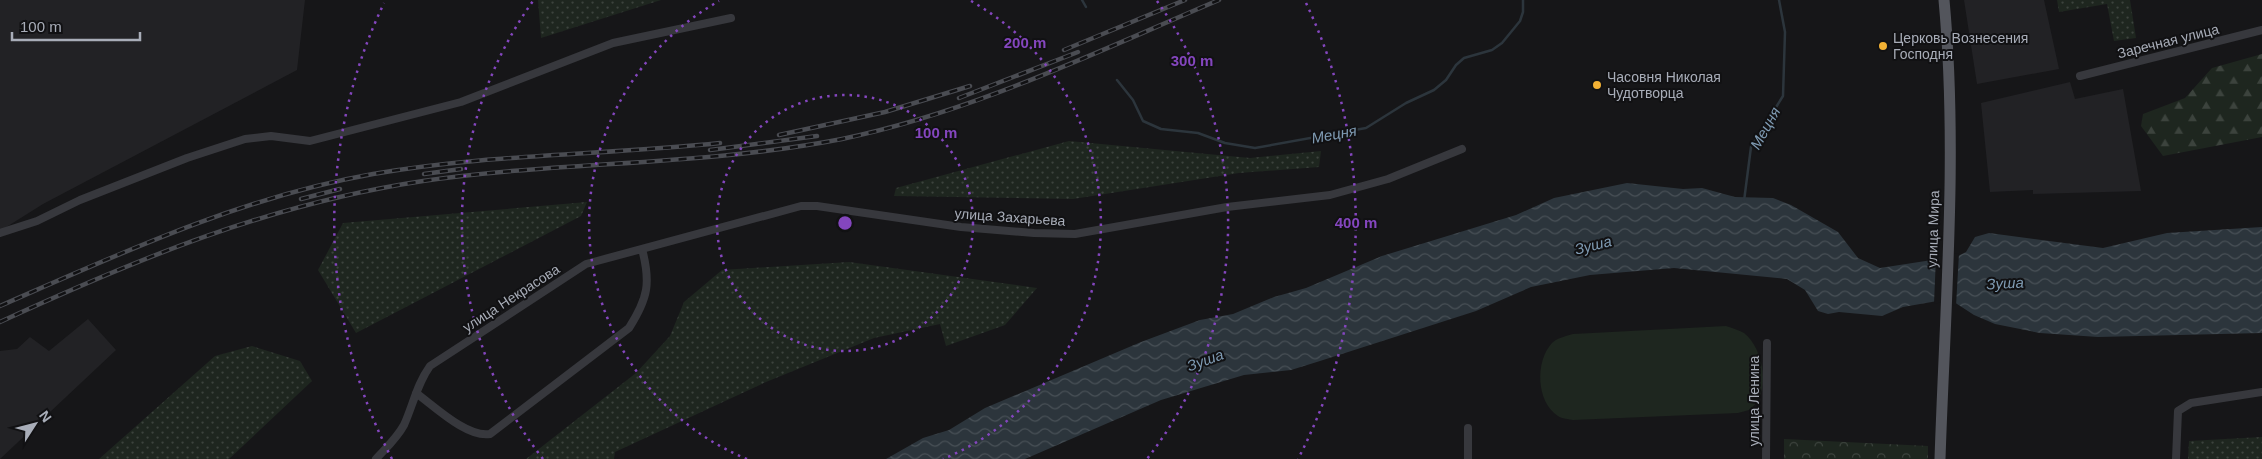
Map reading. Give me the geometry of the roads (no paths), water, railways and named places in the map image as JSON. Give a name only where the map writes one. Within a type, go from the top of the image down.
[{"type":"main road","name":"улица Мира","points":[[1940,459],[1950,185],[1948,55],[1944,0]]},
{"type":"street","points":[[0,233],[37,221],[80,200],[187,158],[245,139],[272,136],[310,140],[461,102],[613,42],[731,18]]},
{"type":"street","name":"Заречная улица","points":[[2080,76],[2262,30]]},
{"type":"street","name":"улица Захарьева","points":[[642,249],[801,206],[817,206],[961,227],[1034,233],[1075,234],[1227,207],[1330,195],[1388,179],[1462,149]]},
{"type":"street","points":[[415,394],[454,422],[482,435],[490,434],[629,328],[642,308],[648,287],[647,269],[642,249]]},
{"type":"street","name":"улица Некрасова","points":[[376,459],[392,442],[403,426],[426,371],[440,358],[586,264],[642,249]]},
{"type":"street","name":"улица Ленина","points":[[1766,459],[1767,342]]},
{"type":"street","points":[[2176,459],[2178,410],[2192,403],[2262,392]]},
{"type":"street","points":[[1468,428],[1468,459]]},
{"type":"water","name":"Зуша","points":[[1627,183],[1683,189],[1702,188],[1735,197],[1773,198],[1791,205],[1838,232],[1858,258],[1880,268],[1958,256],[1966,252],[1975,237],[1989,233],[2103,248],[2167,233],[2262,227],[2262,333],[2098,337],[2040,333],[1995,324],[1974,315],[1954,302],[1943,300],[1903,307],[1882,316],[1839,312],[1828,314],[1818,311],[1805,290],[1787,279],[1674,268],[1590,275],[1531,287],[1476,311],[1291,370],[1244,375],[1161,400],[1025,459],[886,459],[923,438],[949,430],[985,408],[1141,342],[1200,320],[1233,314],[1274,297],[1306,288],[1382,256],[1516,215],[1554,198]]},
{"type":"waterway","name":"Мецня","points":[[1082,0],[1086,7]]},
{"type":"waterway","name":"Мецня","points":[[1117,80],[1133,100],[1143,121],[1161,129],[1198,133],[1225,143],[1255,148],[1366,128],[1406,103],[1434,90],[1446,80],[1456,65],[1464,58],[1492,50],[1502,43],[1520,21],[1523,12],[1523,0]]},
{"type":"waterway","name":"Мецня","points":[[1744,201],[1751,147],[1783,96],[1785,32],[1779,0]]},
{"type":"railway","points":[[1064,50],[1185,0]]},
{"type":"railway","points":[[0,322],[103,276],[206,236],[312,204],[367,191],[423,181],[475,175],[685,159],[790,148],[842,139],[891,127],[939,113],[1033,79],[1219,0]]},
{"type":"railway","points":[[959,98],[1078,52]]},
{"type":"railway","points":[[779,135],[885,112],[970,86]]},
{"type":"railway","points":[[710,150],[817,136]]},
{"type":"railway","points":[[0,306],[91,266],[183,229],[229,212],[324,184],[373,174],[459,162],[720,143]]},
{"type":"railway","points":[[424,174],[461,169]]},
{"type":"railway","points":[[301,199],[340,189]]},
{"type":"place","name":"Церковь Вознесения Господня","points":[[1883,46]]},
{"type":"place","name":"Часовня Николая Чудотворца","points":[[1597,85]]}]
